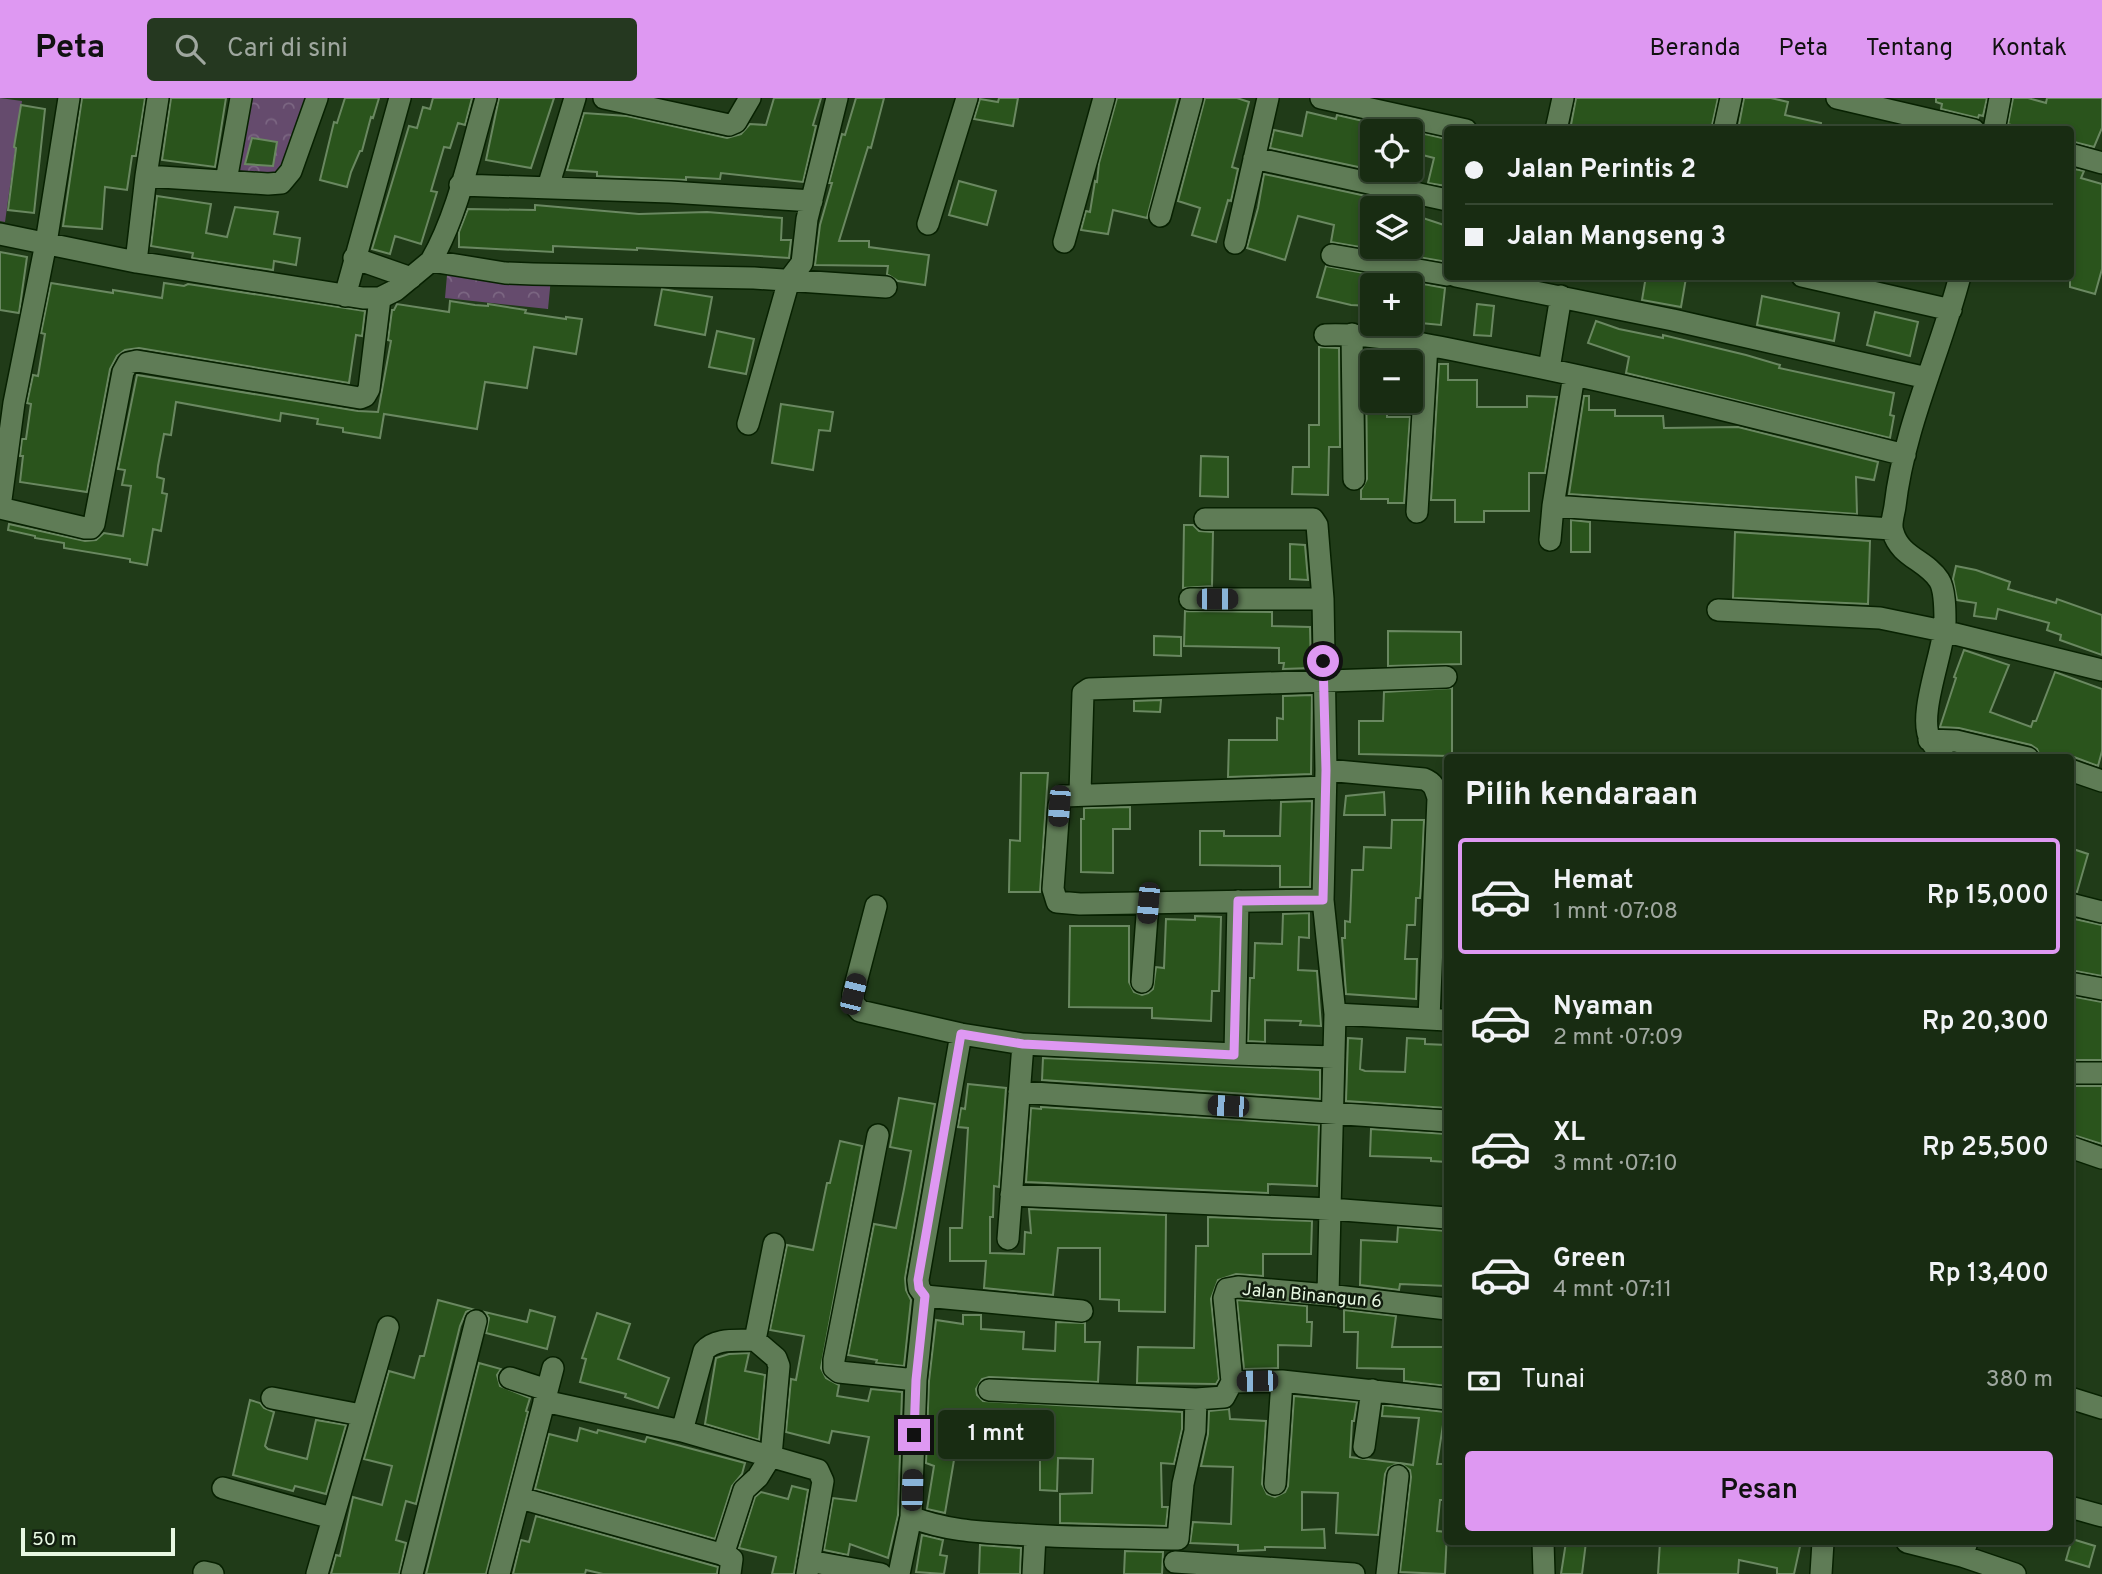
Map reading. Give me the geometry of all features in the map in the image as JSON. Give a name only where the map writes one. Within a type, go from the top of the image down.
[{"type":"street","points":[[69,98],[46,243],[15,402],[0,508],[91,528],[94,524],[123,372],[128,363],[137,361],[360,398],[365,396],[369,389],[380,298]]},
{"type":"street","points":[[136,262],[159,98]]},
{"type":"street","points":[[226,181],[241,98]]},
{"type":"street","points":[[146,176],[281,183],[291,171],[317,98]]},
{"type":"street","points":[[345,296],[400,98]]},
{"type":"street","points":[[0,234],[136,262],[345,296],[380,298],[396,290],[431,261],[443,240],[486,98]]},
{"type":"street","points":[[548,187],[575,98]]},
{"type":"street","points":[[604,98],[729,125],[736,122],[750,98]]},
{"type":"street","points":[[748,424],[789,280],[802,263],[807,219],[837,98]]},
{"type":"street","points":[[928,224],[967,98]]},
{"type":"street","points":[[1064,242],[1104,98]]},
{"type":"street","points":[[1160,215],[1192,98]]},
{"type":"street","points":[[1235,243],[1268,98]]},
{"type":"street","points":[[1321,98],[1448,126]]},
{"type":"street","points":[[1557,126],[1563,98]]},
{"type":"street","points":[[1725,126],[1731,98]]},
{"type":"street","points":[[1837,98],[1957,126]]},
{"type":"street","points":[[1995,126],[2000,98]]},
{"type":"street","points":[[2074,156],[2102,163]]},
{"type":"street","points":[[1254,159],[1444,199]]},
{"type":"street","points":[[460,185],[812,201]]},
{"type":"street","points":[[1332,255],[1444,274]]},
{"type":"street","points":[[355,258],[411,278]]},
{"type":"street","points":[[431,261],[533,274],[754,278],[886,288]]},
{"type":"street","points":[[1490,280],[1927,378]]},
{"type":"street","points":[[1820,280],[1951,310]]},
{"type":"street","points":[[1941,754],[1929,740],[1927,709],[1945,623],[1941,582],[1898,545],[1891,529],[1905,455],[1959,280]]},
{"type":"street","points":[[1549,369],[1561,296]]},
{"type":"street","points":[[1325,335],[1352,334],[1427,345],[1549,369],[1905,455]]},
{"type":"street","points":[[1352,334],[1354,478]]},
{"type":"street","points":[[1417,512],[1427,345]]},
{"type":"street","points":[[1550,540],[1574,375]]},
{"type":"street","points":[[1553,506],[1891,529]]},
{"type":"street","points":[[1205,519],[1313,519],[1317,525],[1323,599],[1323,900],[1335,1014],[1328,1295]]},
{"type":"street","points":[[1190,599],[1323,599]]},
{"type":"street","points":[[1718,610],[1880,618],[2102,670]]},
{"type":"street","points":[[1080,793],[1083,693],[1089,689],[1446,677]]},
{"type":"street","points":[[1929,740],[1967,743],[2012,754]]},
{"type":"street","points":[[2074,771],[2102,781]]},
{"type":"street","points":[[1323,900],[1080,904],[1057,902],[1054,889],[1059,806],[1063,796],[1080,793],[1325,779],[1424,779],[1432,782],[1438,798],[1438,1020],[1335,1014]]},
{"type":"street","points":[[1234,1055],[1238,901]]},
{"type":"street","points":[[1142,982],[1148,903]]},
{"type":"street","points":[[2074,905],[2102,912]]},
{"type":"street","points":[[876,906],[853,994],[853,1003],[860,1011],[961,1034],[1023,1044],[1234,1055],[1334,1057]]},
{"type":"street","points":[[2074,984],[2102,989]]},
{"type":"street","points":[[899,1574],[911,1517],[916,1380],[925,1296],[919,1288],[918,1280],[961,1034]]},
{"type":"street","points":[[1008,1239],[1023,1044]]},
{"type":"street","points":[[2074,1073],[2102,1073]]},
{"type":"street","points":[[1019,1093],[1444,1121]]},
{"type":"street","points":[[878,1135],[834,1368],[839,1372],[916,1380]]},
{"type":"street","points":[[2074,1148],[2102,1158]]},
{"type":"street","points":[[1011,1195],[1330,1209],[1444,1218]]},
{"type":"street","points":[[755,1340],[774,1244]]},
{"type":"street","name":"Jalan Binangun 6","points":[[1232,1382],[1224,1298],[1227,1289],[1238,1287],[1328,1295],[1444,1309]]},
{"type":"street","points":[[925,1296],[1082,1311]]},
{"type":"street","points":[[412,1574],[476,1321]]},
{"type":"street","points":[[317,1574],[388,1327]]},
{"type":"street","points":[[520,1498],[727,1564],[744,1490],[758,1477],[771,1456],[779,1366],[776,1358],[755,1340],[709,1345],[704,1351],[682,1430]]},
{"type":"street","points":[[499,1574],[553,1368]]},
{"type":"street","points":[[510,1378],[546,1396],[682,1430],[818,1469],[823,1481],[808,1567],[881,1574]]},
{"type":"street","points":[[1275,1484],[1282,1381]]},
{"type":"street","points":[[989,1391],[1196,1399],[1224,1396],[1232,1382],[1282,1381],[1444,1399]]},
{"type":"street","points":[[1364,1447],[1372,1391]]},
{"type":"street","points":[[272,1398],[361,1415]]},
{"type":"street","points":[[1196,1399],[1195,1431],[1182,1484],[1175,1568],[1354,1574]]},
{"type":"street","points":[[2074,1399],[2102,1408]]},
{"type":"street","points":[[1387,1574],[1398,1476]]},
{"type":"street","points":[[223,1488],[332,1518]]},
{"type":"street","points":[[2074,1508],[2102,1516]]},
{"type":"street","points":[[911,1517],[957,1530],[1035,1536],[1178,1539]]},
{"type":"street","points":[[1033,1574],[1035,1536]]},
{"type":"street","points":[[1543,1545],[1544,1574]]},
{"type":"street","points":[[1821,1574],[1823,1545]]},
{"type":"street","points":[[1931,1545],[1964,1549],[2015,1574]]},
{"type":"green space","points":[[0,98],[22,101],[5,222],[0,221]]},
{"type":"green space","points":[[244,98],[310,98],[278,176],[232,172]]},
{"type":"green space","points":[[447,275],[551,278],[548,309],[445,298]]},
{"type":"building","points":[[82,98],[145,98],[136,156],[132,156],[127,190],[105,187],[102,229],[63,226]]},
{"type":"building","points":[[171,98],[226,98],[215,167],[162,160]]},
{"type":"building","points":[[345,98],[379,98],[347,187],[320,180],[334,122],[337,123]]},
{"type":"building","points":[[433,98],[472,98],[465,125],[458,123],[450,148],[444,147],[431,191],[437,192],[421,244],[395,236],[390,254],[372,249],[409,126],[417,128],[423,107],[430,109]]},
{"type":"building","points":[[499,98],[554,98],[531,168],[486,160]]},
{"type":"building","points":[[774,98],[821,98],[813,125],[816,126],[803,182],[721,173],[720,179],[686,177],[686,180],[597,176],[597,172],[567,170],[584,113],[627,116],[727,138],[741,134],[750,124],[766,125]]},
{"type":"building","points":[[856,98],[884,98],[871,148],[868,147],[839,241],[869,241],[869,247],[929,255],[925,285],[898,281],[887,274],[888,266],[815,265],[820,225],[832,183],[829,183],[842,134],[845,135]]},
{"type":"building","points":[[999,98],[1018,98],[1013,126],[974,119],[980,99],[998,102]]},
{"type":"building","points":[[1117,98],[1178,98],[1147,218],[1113,210],[1108,234],[1081,230],[1086,211],[1090,212],[1099,163]]},
{"type":"building","points":[[1205,98],[1237,98],[1249,102],[1232,167],[1238,169],[1231,201],[1228,200],[1216,242],[1192,235],[1200,208],[1178,201]]},
{"type":"building","points":[[1576,98],[1718,98],[1712,126],[1571,126]]},
{"type":"building","points":[[1744,98],[1771,98],[1788,102],[1785,115],[1821,123],[1821,126],[1739,126]]},
{"type":"building","points":[[1936,98],[1987,98],[1983,116],[1979,115],[1978,118],[1941,109],[1942,104],[1936,102]]},
{"type":"building","points":[[2013,98],[2028,98],[2046,103],[2047,98],[2102,98],[2102,128],[2094,147],[2074,142],[2074,126],[2008,124]]},
{"type":"building","points":[[21,105],[45,109],[34,213],[8,210]]},
{"type":"building","points":[[1307,112],[1336,119],[1337,115],[1360,120],[1360,167],[1270,148],[1274,130],[1302,136]]},
{"type":"building","points":[[1423,134],[1444,138],[1444,186],[1428,183],[1434,158],[1423,155]]},
{"type":"building","points":[[252,138],[277,142],[273,166],[245,164]]},
{"type":"building","points":[[2074,169],[2084,171],[2081,178],[2102,184],[2102,269],[2095,294],[2070,287],[2070,280],[2074,280]]},
{"type":"building","points":[[1264,174],[1366,196],[1360,196],[1360,247],[1331,242],[1334,225],[1298,216],[1285,260],[1247,248]]},
{"type":"building","points":[[959,181],[996,191],[987,225],[949,215]]},
{"type":"building","points":[[157,196],[211,204],[206,233],[227,237],[235,207],[278,212],[274,234],[300,238],[296,265],[274,261],[273,270],[192,258],[193,253],[151,246]]},
{"type":"building","points":[[535,205],[639,214],[707,212],[782,218],[781,240],[791,240],[789,258],[637,248],[553,246],[553,252],[459,247],[459,232],[468,209],[535,210]]},
{"type":"building","points":[[1423,218],[1444,225],[1444,261],[1423,258]]},
{"type":"building","points":[[0,252],[27,257],[19,313],[0,310]]},
{"type":"building","points":[[1326,266],[1364,273],[1360,273],[1360,305],[1317,297]]},
{"type":"building","points":[[1645,280],[1686,280],[1681,307],[1642,300]]},
{"type":"building","points":[[51,283],[162,298],[164,283],[184,286],[188,284],[365,311],[362,336],[356,335],[349,383],[139,348],[125,350],[117,356],[110,369],[87,492],[20,482],[22,439],[26,439],[31,404],[27,403],[33,375],[38,376],[45,334],[41,333]]},
{"type":"building","points":[[1423,284],[1445,288],[1441,325],[1423,323]]},
{"type":"building","points":[[662,289],[712,297],[705,335],[655,325]]},
{"type":"building","points":[[1762,296],[1839,313],[1834,341],[1757,325]]},
{"type":"building","points":[[450,301],[488,304],[566,319],[582,319],[576,354],[534,347],[527,388],[485,382],[477,429],[384,414],[380,438],[343,432],[343,428],[317,424],[318,419],[281,413],[280,421],[176,402],[171,435],[164,434],[158,466],[157,477],[164,479],[162,493],[167,494],[161,531],[153,529],[147,565],[130,562],[130,559],[64,548],[64,543],[8,530],[9,524],[85,541],[96,540],[104,533],[123,536],[131,486],[122,485],[125,470],[118,469],[137,375],[378,412],[391,341],[388,340],[392,310],[397,304],[449,312]]},
{"type":"building","points":[[1477,304],[1494,306],[1491,336],[1474,335]]},
{"type":"building","points":[[1875,312],[1918,322],[1910,356],[1867,345]]},
{"type":"building","points":[[1596,321],[1619,329],[1663,338],[1663,335],[1746,355],[1780,365],[1779,368],[1894,393],[1890,438],[1626,373],[1629,357],[1588,343]]},
{"type":"building","points":[[717,331],[754,339],[746,374],[709,367]]},
{"type":"building","points":[[1319,347],[1339,348],[1340,447],[1329,447],[1328,495],[1292,494],[1293,467],[1309,467],[1309,425],[1319,425]]},
{"type":"building","points":[[1439,364],[1448,364],[1448,380],[1477,380],[1477,407],[1527,407],[1527,396],[1557,397],[1545,473],[1529,473],[1529,511],[1484,511],[1484,522],[1455,522],[1455,500],[1431,500]]},
{"type":"building","points":[[1584,396],[1589,396],[1589,410],[1615,410],[1615,416],[1663,416],[1664,428],[1738,427],[1878,462],[1874,480],[1856,477],[1857,514],[1569,494]]},
{"type":"building","points":[[781,404],[833,412],[830,431],[819,430],[813,470],[772,463]]},
{"type":"building","points":[[1366,413],[1387,413],[1387,417],[1410,417],[1404,503],[1388,503],[1388,499],[1361,499],[1361,490],[1367,479]]},
{"type":"building","points":[[1201,456],[1228,457],[1228,497],[1200,496]]},
{"type":"building","points":[[1571,520],[1590,522],[1590,552],[1571,552]]},
{"type":"building","points":[[1184,525],[1193,525],[1199,531],[1213,532],[1212,586],[1183,588]]},
{"type":"building","points":[[1735,532],[1870,541],[1868,604],[1733,598]]},
{"type":"building","points":[[1290,544],[1305,545],[1308,580],[1290,579]]},
{"type":"building","points":[[1956,566],[2010,582],[2008,589],[2056,603],[2057,599],[2102,615],[2102,655],[2060,640],[2061,635],[2047,630],[2049,623],[1998,609],[1996,619],[1974,616],[1976,603],[1957,600],[1953,579]]},
{"type":"building","points":[[1185,611],[1272,612],[1272,626],[1310,627],[1311,668],[1283,669],[1284,663],[1279,663],[1279,648],[1184,646]]},
{"type":"building","points":[[1388,631],[1461,632],[1461,664],[1388,666]]},
{"type":"building","points":[[1154,636],[1181,637],[1181,656],[1154,655]]},
{"type":"building","points":[[1964,650],[2009,665],[1990,712],[2031,727],[2033,721],[2036,721],[2055,672],[2102,689],[2102,751],[2098,766],[2074,757],[2074,754],[2039,754],[2031,745],[1959,728],[1940,727],[1956,678],[1954,677]]},
{"type":"building","points":[[1452,688],[1452,754],[1359,754],[1359,721],[1383,721],[1384,692]]},
{"type":"building","points":[[1312,695],[1311,774],[1228,777],[1229,740],[1277,740],[1277,718],[1283,719],[1283,696]]},
{"type":"building","points":[[1161,700],[1160,712],[1134,711],[1134,701]]},
{"type":"building","points":[[1021,773],[1048,773],[1040,892],[1009,892],[1010,840],[1020,841]]},
{"type":"building","points":[[1384,792],[1385,815],[1344,815],[1346,796]]},
{"type":"building","points":[[1312,801],[1310,887],[1280,887],[1280,866],[1200,865],[1200,831],[1224,831],[1224,836],[1280,836],[1281,802]]},
{"type":"building","points":[[1130,807],[1130,829],[1113,829],[1113,873],[1081,872],[1081,819],[1084,819],[1084,808]]},
{"type":"building","points":[[1392,820],[1424,820],[1420,898],[1416,898],[1415,925],[1407,925],[1405,959],[1417,959],[1416,999],[1346,994],[1342,938],[1345,938],[1345,921],[1350,922],[1352,870],[1363,870],[1364,847],[1391,848]]},
{"type":"building","points":[[2074,849],[2088,854],[2077,892],[2074,892]]},
{"type":"building","points":[[1309,913],[1309,938],[1299,937],[1298,970],[1317,971],[1321,1026],[1300,1025],[1301,1021],[1265,1020],[1265,1042],[1248,1041],[1250,978],[1254,978],[1255,943],[1282,944],[1283,914]]},
{"type":"building","points":[[1195,916],[1221,917],[1219,991],[1212,991],[1211,1021],[1152,1018],[1152,1008],[1069,1007],[1070,926],[1129,926],[1129,982],[1134,992],[1142,995],[1153,989],[1156,967],[1164,968],[1166,919],[1195,920]]},
{"type":"building","points":[[2074,919],[2102,925],[2102,976],[2074,971]]},
{"type":"building","points":[[2074,997],[2102,1002],[2102,1060],[2074,1060]]},
{"type":"building","points":[[1348,1038],[1362,1039],[1360,1069],[1365,1071],[1405,1072],[1407,1038],[1425,1039],[1425,1044],[1444,1045],[1444,1108],[1346,1101]]},
{"type":"building","points":[[1043,1058],[1320,1070],[1320,1099],[1042,1080]]},
{"type":"building","points":[[968,1084],[1006,1088],[999,1187],[994,1186],[993,1217],[990,1217],[990,1253],[1024,1254],[1025,1232],[1031,1233],[1029,1209],[1166,1215],[1165,1312],[1119,1311],[1119,1300],[1100,1299],[1100,1248],[1058,1248],[1053,1295],[984,1288],[986,1261],[950,1261],[950,1228],[962,1228],[968,1128],[958,1127],[961,1108],[965,1109]]},
{"type":"building","points":[[2074,1086],[2102,1086],[2102,1144],[2074,1135]]},
{"type":"building","points":[[899,1098],[935,1104],[905,1278],[906,1290],[911,1300],[904,1366],[876,1363],[877,1360],[848,1355],[874,1224],[896,1228],[904,1189],[911,1151],[890,1147]]},
{"type":"building","points":[[1031,1108],[1319,1125],[1317,1186],[1268,1184],[1268,1193],[1026,1182]]},
{"type":"building","points":[[1371,1129],[1444,1134],[1444,1162],[1431,1161],[1431,1158],[1370,1156]]},
{"type":"building","points":[[840,1141],[862,1146],[821,1368],[826,1378],[839,1385],[837,1396],[868,1401],[871,1389],[902,1392],[898,1515],[888,1558],[850,1544],[848,1555],[824,1550],[833,1498],[856,1501],[869,1437],[832,1431],[829,1443],[786,1432],[791,1379],[796,1380],[804,1336],[770,1330],[787,1245],[813,1250],[827,1183],[830,1183]]},
{"type":"building","points":[[1208,1217],[1312,1221],[1311,1254],[1263,1254],[1263,1276],[1236,1274],[1218,1280],[1211,1299],[1219,1379],[1216,1384],[1137,1383],[1138,1347],[1194,1348],[1196,1246],[1208,1246]]},
{"type":"building","points":[[1398,1227],[1444,1231],[1444,1286],[1400,1284],[1399,1290],[1360,1285],[1361,1240],[1397,1242]]},
{"type":"building","points":[[438,1300],[472,1309],[466,1312],[460,1326],[416,1504],[406,1501],[396,1540],[406,1543],[399,1574],[331,1574],[336,1555],[340,1556],[353,1497],[382,1505],[392,1466],[364,1459],[389,1371],[414,1378],[420,1356],[424,1356]]},
{"type":"building","points":[[1237,1300],[1307,1306],[1307,1322],[1312,1322],[1311,1346],[1278,1345],[1278,1368],[1244,1369]]},
{"type":"building","points":[[530,1310],[555,1317],[547,1349],[486,1333],[489,1318],[485,1312],[527,1322]]},
{"type":"building","points":[[1344,1310],[1396,1316],[1392,1347],[1444,1347],[1444,1386],[1404,1381],[1404,1369],[1357,1368],[1358,1332],[1344,1332]]},
{"type":"building","points":[[597,1313],[630,1324],[618,1359],[669,1378],[658,1408],[625,1397],[626,1394],[580,1382],[586,1359],[582,1358]]},
{"type":"building","points":[[963,1315],[981,1315],[981,1329],[1024,1332],[1023,1349],[1055,1351],[1056,1322],[1085,1323],[1085,1342],[1100,1342],[1098,1382],[989,1377],[982,1379],[976,1389],[977,1395],[983,1401],[1182,1412],[1182,1429],[1174,1464],[1161,1463],[1162,1507],[1168,1507],[1166,1526],[1060,1523],[1060,1494],[1092,1493],[1093,1459],[1058,1458],[1057,1491],[1040,1490],[1040,1451],[982,1452],[983,1439],[969,1438],[966,1454],[955,1454],[945,1513],[927,1509],[934,1466],[926,1463],[929,1381],[936,1320],[963,1324]]},
{"type":"building","points":[[749,1353],[745,1371],[765,1375],[759,1440],[705,1424],[716,1358]]},
{"type":"building","points":[[479,1363],[501,1369],[497,1375],[500,1386],[530,1398],[526,1411],[528,1412],[486,1574],[426,1574]]},
{"type":"building","points":[[1294,1396],[1357,1402],[1352,1421],[1350,1457],[1399,1463],[1388,1468],[1385,1474],[1378,1535],[1336,1533],[1338,1493],[1302,1492],[1302,1530],[1324,1529],[1325,1548],[1265,1547],[1265,1550],[1238,1551],[1238,1545],[1190,1543],[1193,1522],[1231,1524],[1233,1467],[1201,1466],[1208,1434],[1209,1411],[1229,1409],[1230,1419],[1266,1421],[1262,1484],[1267,1494],[1275,1497],[1285,1492],[1288,1486]]},
{"type":"building","points":[[250,1400],[274,1412],[265,1446],[268,1449],[307,1459],[316,1420],[346,1425],[326,1494],[295,1486],[293,1491],[233,1475]]},
{"type":"building","points":[[1383,1405],[1444,1412],[1437,1464],[1444,1464],[1444,1500],[1440,1500],[1437,1531],[1444,1532],[1445,1574],[1400,1572],[1411,1477],[1410,1470],[1400,1463],[1413,1465],[1419,1418],[1382,1416]]},
{"type":"building","points":[[580,1428],[645,1442],[647,1437],[745,1463],[742,1474],[732,1486],[715,1539],[535,1489],[549,1434],[577,1441]]},
{"type":"building","points":[[792,1486],[808,1490],[794,1574],[772,1574],[776,1557],[739,1548],[755,1497],[761,1492],[788,1499]]},
{"type":"building","points":[[536,1516],[718,1567],[717,1574],[603,1574],[586,1570],[585,1574],[513,1574],[521,1540],[529,1542]]},
{"type":"building","points":[[922,1535],[943,1540],[940,1555],[947,1556],[944,1574],[916,1572]]},
{"type":"building","points":[[2074,1540],[2095,1546],[2089,1567],[2066,1560]]},
{"type":"building","points":[[980,1545],[1021,1548],[1020,1574],[979,1574]]},
{"type":"building","points":[[1566,1545],[1586,1545],[1582,1574],[1561,1574]]},
{"type":"building","points":[[1660,1545],[1800,1545],[1794,1574],[1777,1574],[1777,1568],[1739,1560],[1738,1574],[1658,1574]]},
{"type":"building","points":[[1125,1551],[1163,1552],[1162,1574],[1124,1574]]},
{"type":"route","points":[[914,1435],[916,1380],[925,1296],[919,1288],[918,1280],[961,1034],[1023,1044],[1234,1055],[1238,901],[1323,900],[1326,770],[1323,661]]}]
